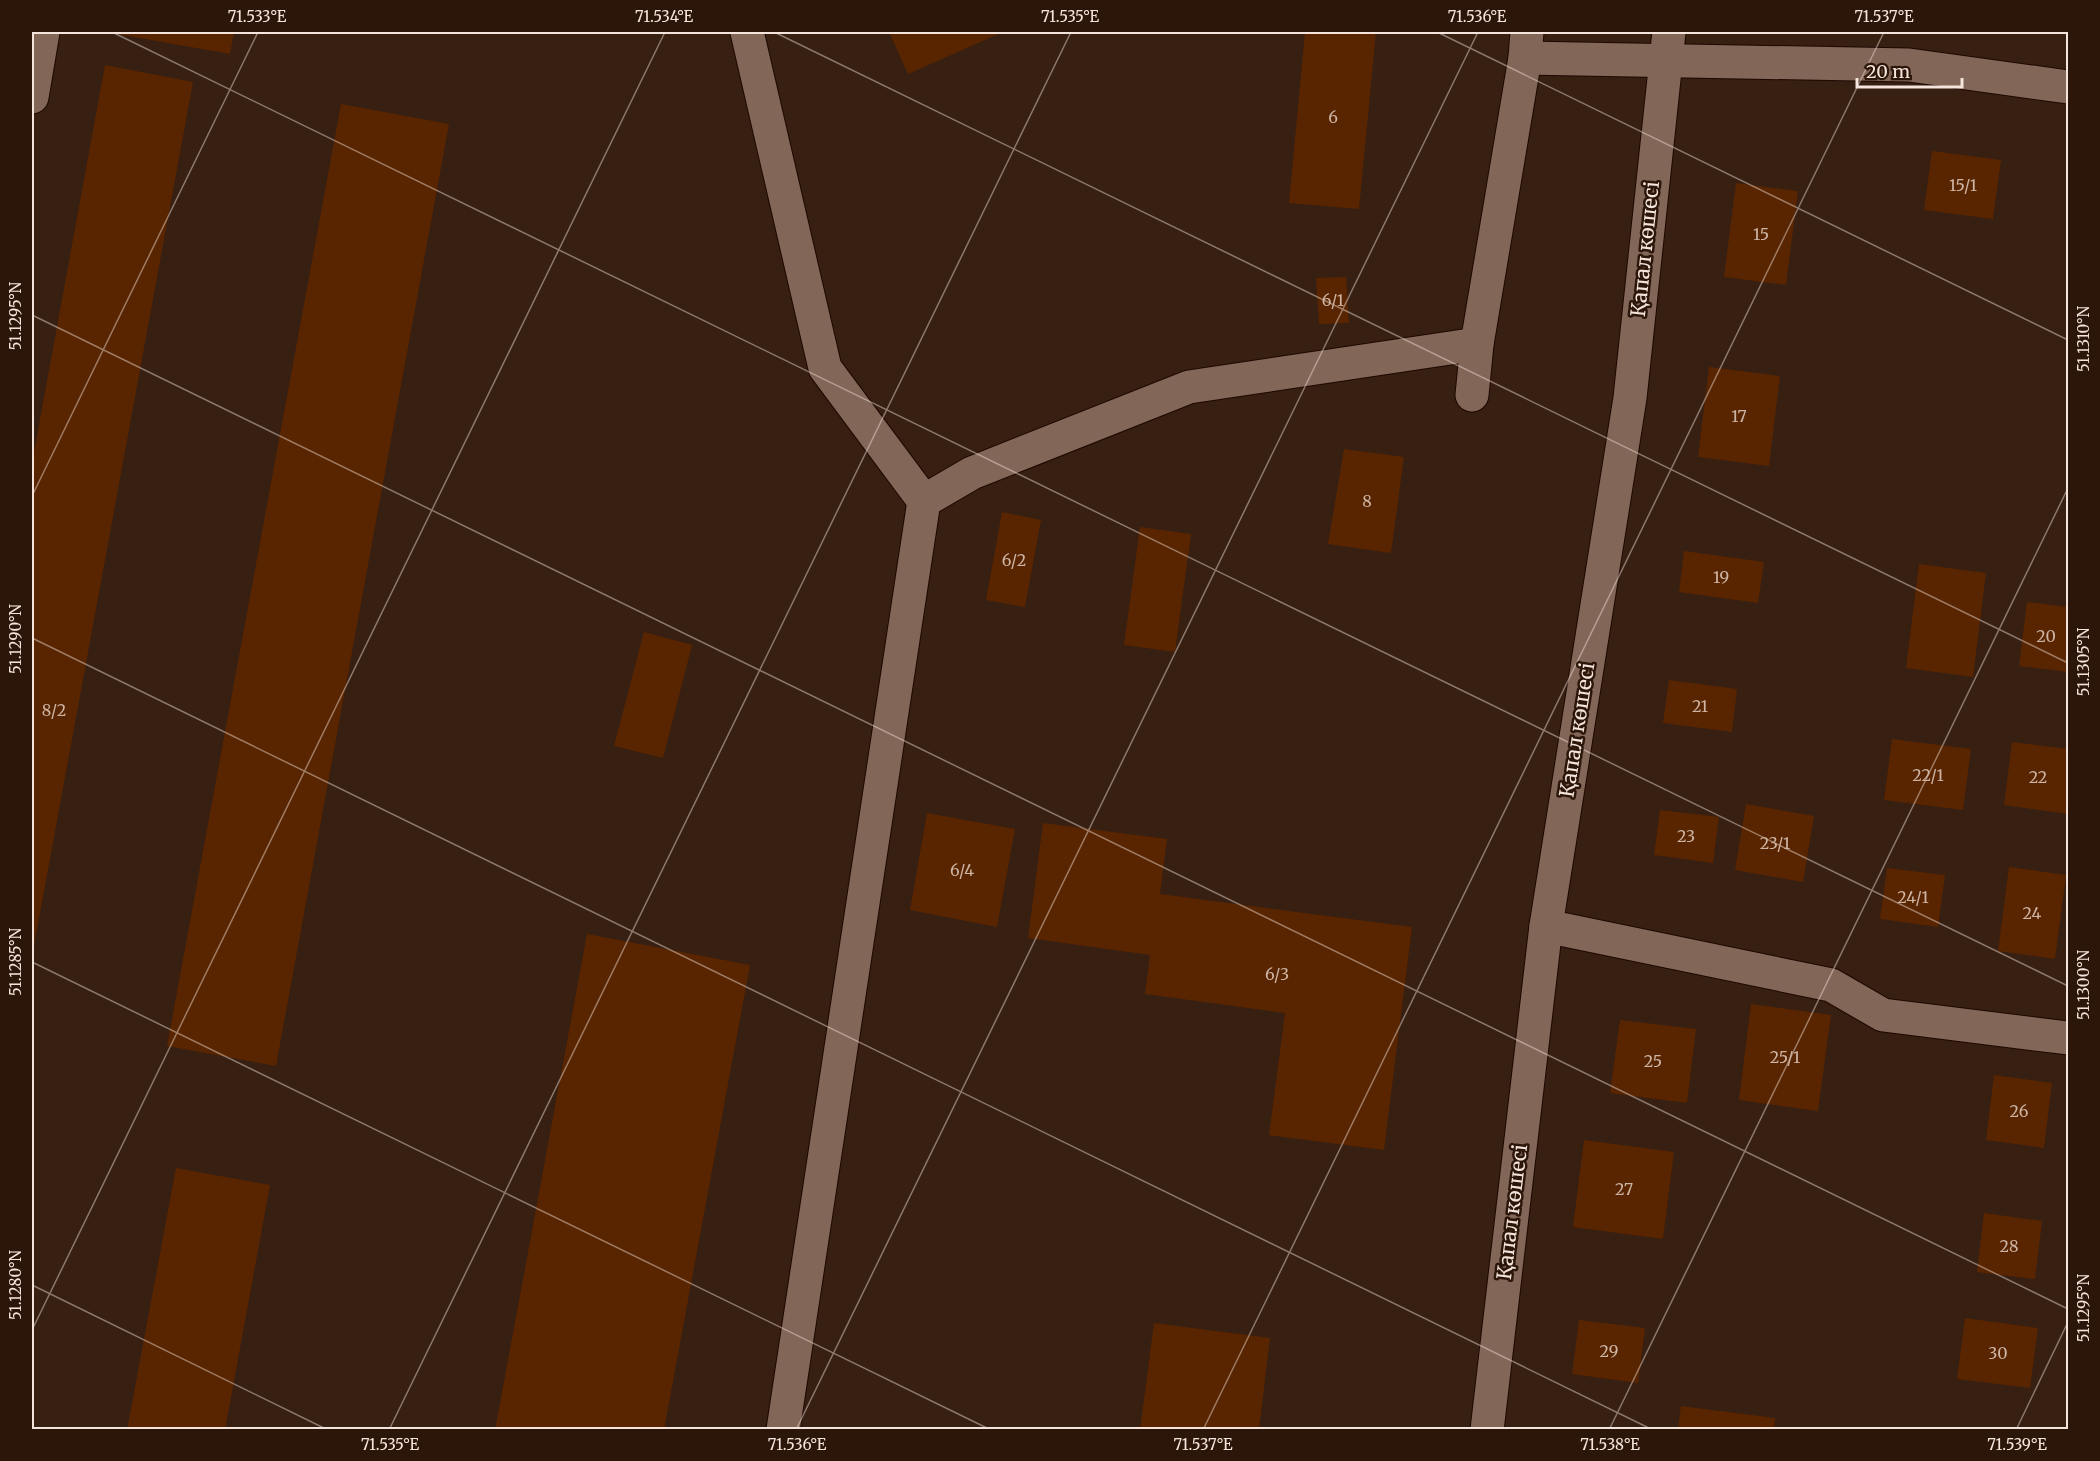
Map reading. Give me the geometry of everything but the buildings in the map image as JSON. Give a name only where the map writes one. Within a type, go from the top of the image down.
[{"type":"street","points":[[32,97],[43,32]]},
{"type":"street","points":[[747,32],[825,368],[924,501],[783,1430]]},
{"type":"street","points":[[1472,395],[1477,344],[1526,45],[1667,46],[1909,65],[2068,87]]},
{"type":"street","name":"Қапал көшесі","points":[[1487,1430],[1546,926],[1630,399],[1667,46]]},
{"type":"street","points":[[924,501],[972,473],[1189,387],[1477,344]]},
{"type":"street","points":[[1546,926],[1831,985],[1883,1015],[2068,1038]]}]
